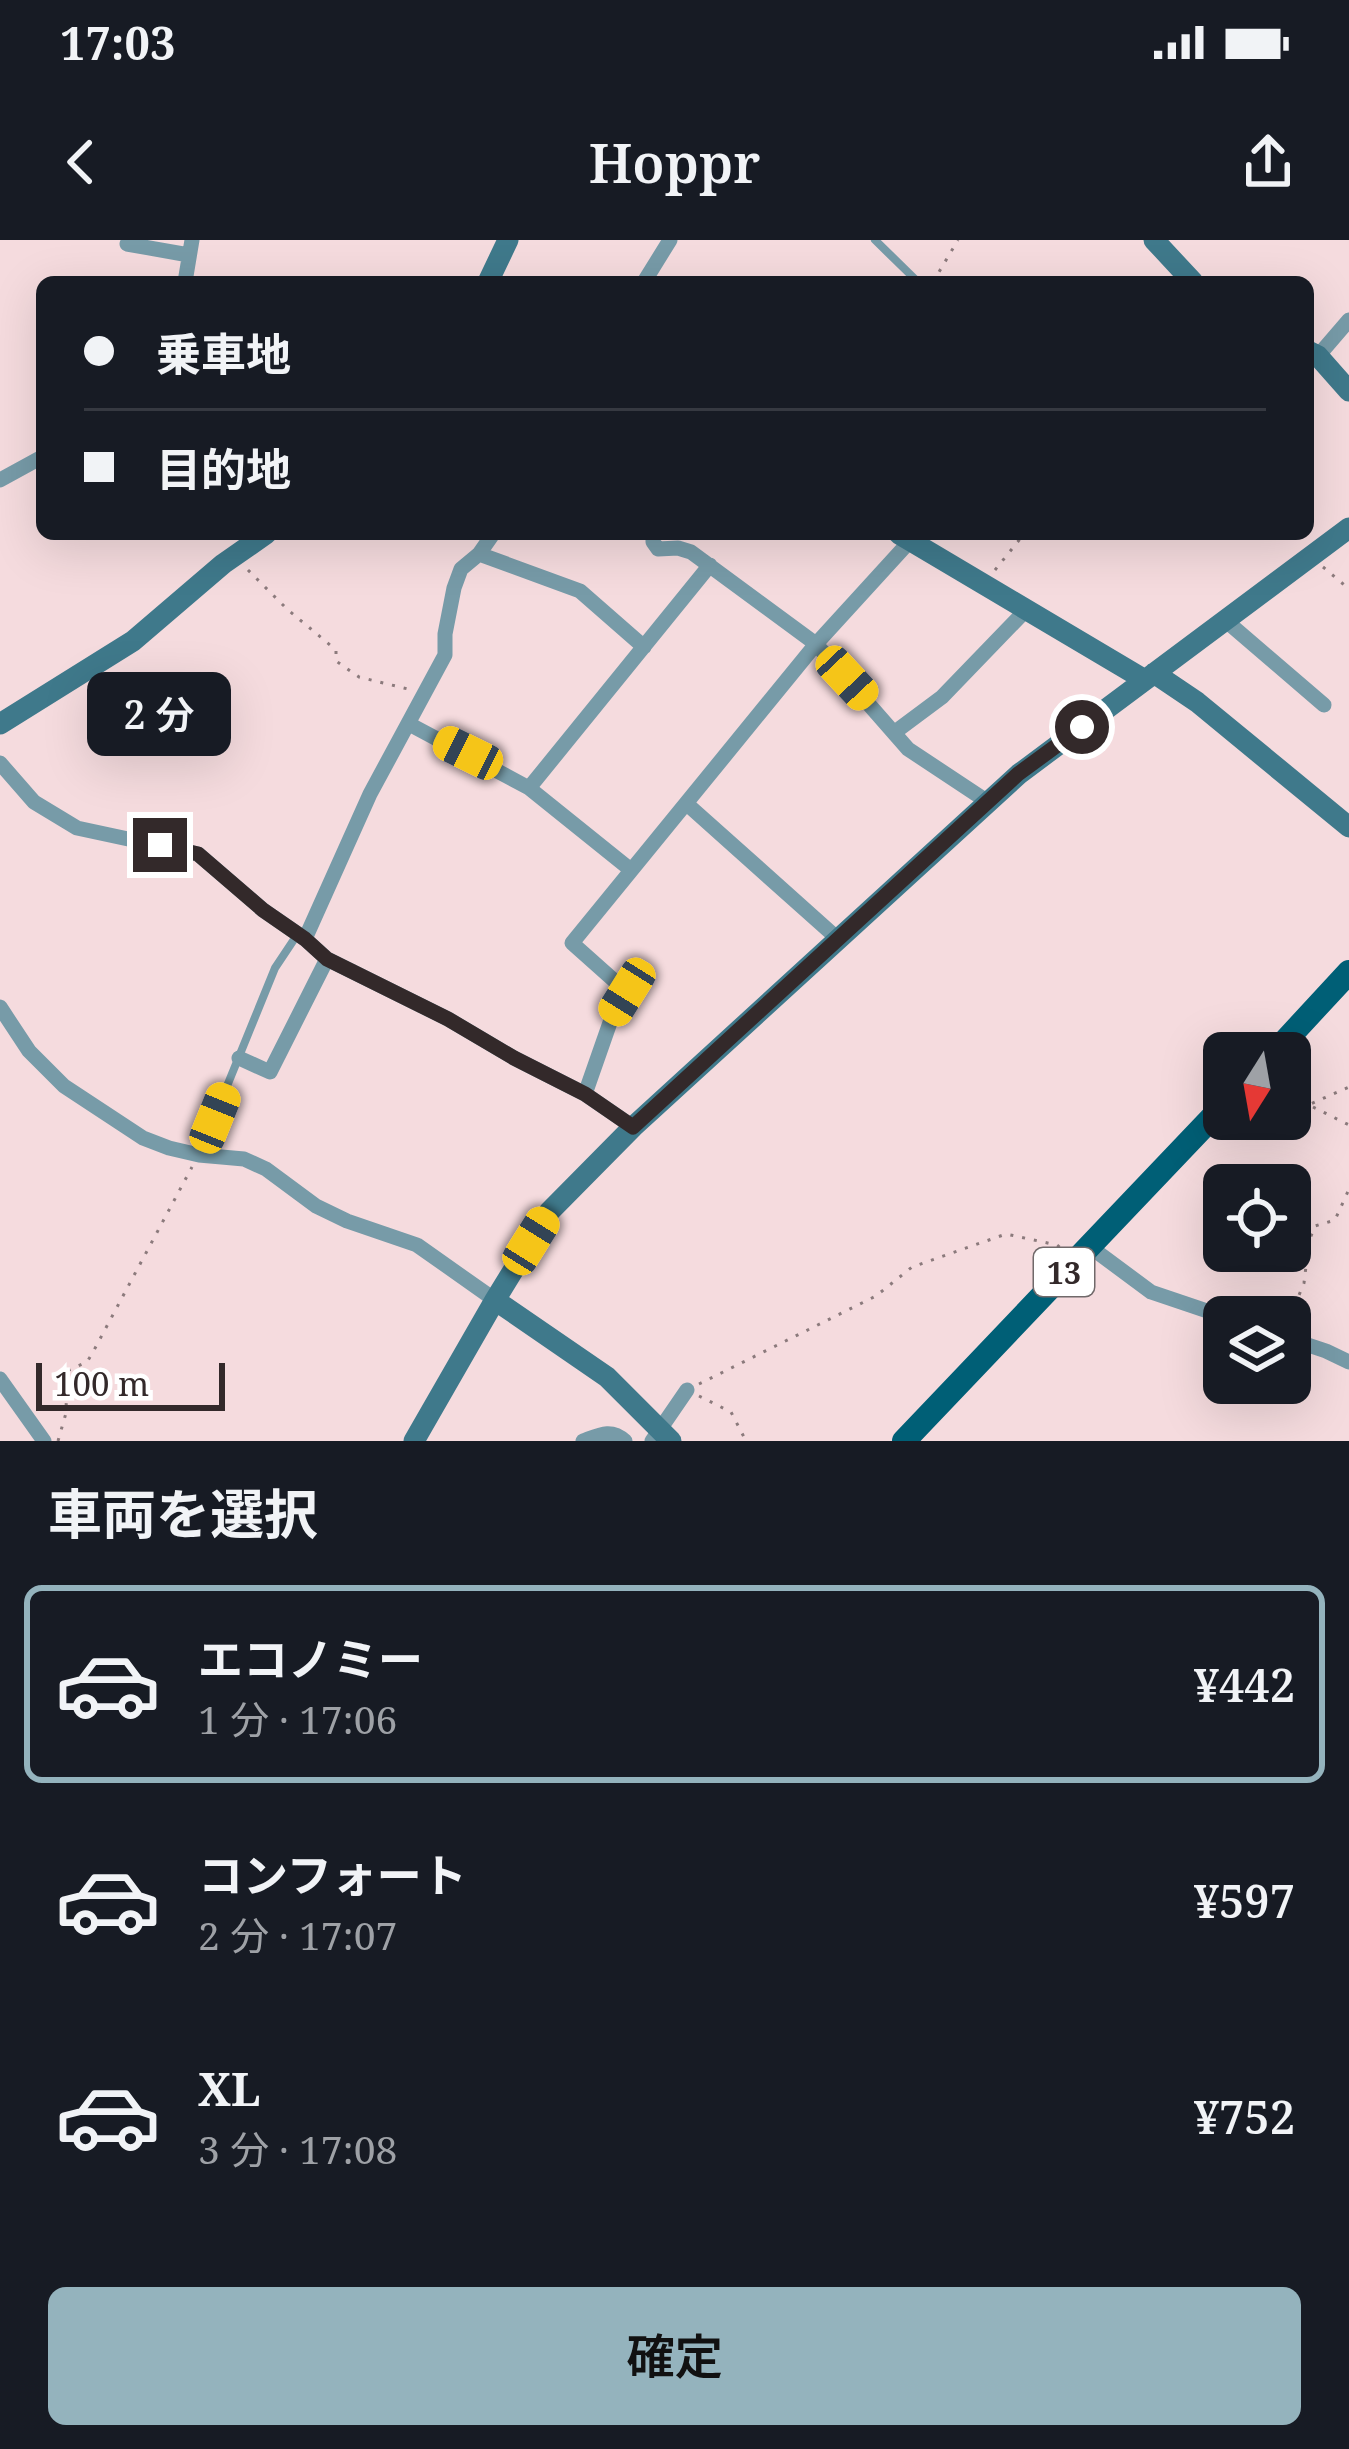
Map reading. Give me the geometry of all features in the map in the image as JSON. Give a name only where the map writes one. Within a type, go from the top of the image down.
[{"type":"main road","points":[[1293,1032],[1349,972]]},
{"type":"main road","name":"13","points":[[904,1441],[1203,1127]]},
{"type":"street","points":[[491,276],[508,240]]},
{"type":"street","points":[[648,276],[670,240]]},
{"type":"street","points":[[1154,240],[1187,276]]},
{"type":"street","points":[[127,244],[190,247]]},
{"type":"street","points":[[1314,353],[1349,320]]},
{"type":"street","points":[[1314,355],[1349,391]]},
{"type":"street","points":[[0,480],[36,460]]},
{"type":"street","points":[[414,1441],[549,1212],[633,1127],[1018,774],[1349,528]]},
{"type":"street","points":[[0,724],[133,641],[257,540]]},
{"type":"street","points":[[302,936],[370,794],[445,655],[445,634],[461,569],[489,540]]},
{"type":"street","points":[[653,540],[658,549],[692,552],[816,644],[908,749],[988,802]]},
{"type":"street","points":[[585,1094],[613,1014],[627,992],[572,943],[902,540]]},
{"type":"street","points":[[907,540],[1197,701],[1349,827]]},
{"type":"street","points":[[479,554],[580,591],[644,647]]},
{"type":"street","points":[[530,788],[710,566]]},
{"type":"street","points":[[895,732],[942,697],[1026,610]]},
{"type":"street","points":[[1225,620],[1324,705]]},
{"type":"street","points":[[409,724],[530,788],[631,870]]},
{"type":"street","points":[[0,764],[34,802],[77,829],[198,854],[327,959],[585,1094],[633,1127]]},
{"type":"street","points":[[688,805],[838,939]]},
{"type":"street","points":[[239,1058],[270,1072],[327,959]]},
{"type":"street","points":[[0,1007],[29,1052],[64,1086],[143,1138],[199,1155],[244,1159],[266,1169],[316,1206],[417,1245],[607,1378],[661,1437],[686,1390]]},
{"type":"street","points":[[1082,1253],[1150,1292],[1203,1310]]},
{"type":"street","points":[[1311,1346],[1349,1363]]},
{"type":"street","points":[[1,1382],[38,1438]]},
{"type":"street","points":[[583,1441],[607,1432],[625,1441]]},
{"type":"lane","points":[[875,240],[911,276]]},
{"type":"lane","points":[[199,1155],[274,968],[302,936]]},
{"type":"path","points":[[937,276],[958,240]]},
{"type":"path","points":[[984,585],[1019,540]]},
{"type":"path","points":[[234,556],[336,650],[336,661],[359,676],[425,693]]},
{"type":"path","points":[[1311,556],[1349,589]]},
{"type":"path","points":[[1311,1105],[1349,1087]]},
{"type":"path","points":[[1311,1106],[1349,1125]]},
{"type":"path","points":[[58,1441],[66,1413],[68,1371],[87,1362],[199,1155]]},
{"type":"path","points":[[1299,1296],[1315,1226],[1335,1220],[1349,1189]]},
{"type":"path","points":[[686,1390],[876,1296],[912,1267],[1006,1234],[1082,1253]]},
{"type":"path","points":[[686,1390],[731,1412],[746,1441]]},
{"type":"route","points":[[160,845],[198,854],[327,959],[585,1094],[633,1127],[1018,774],[1082,727]]}]
